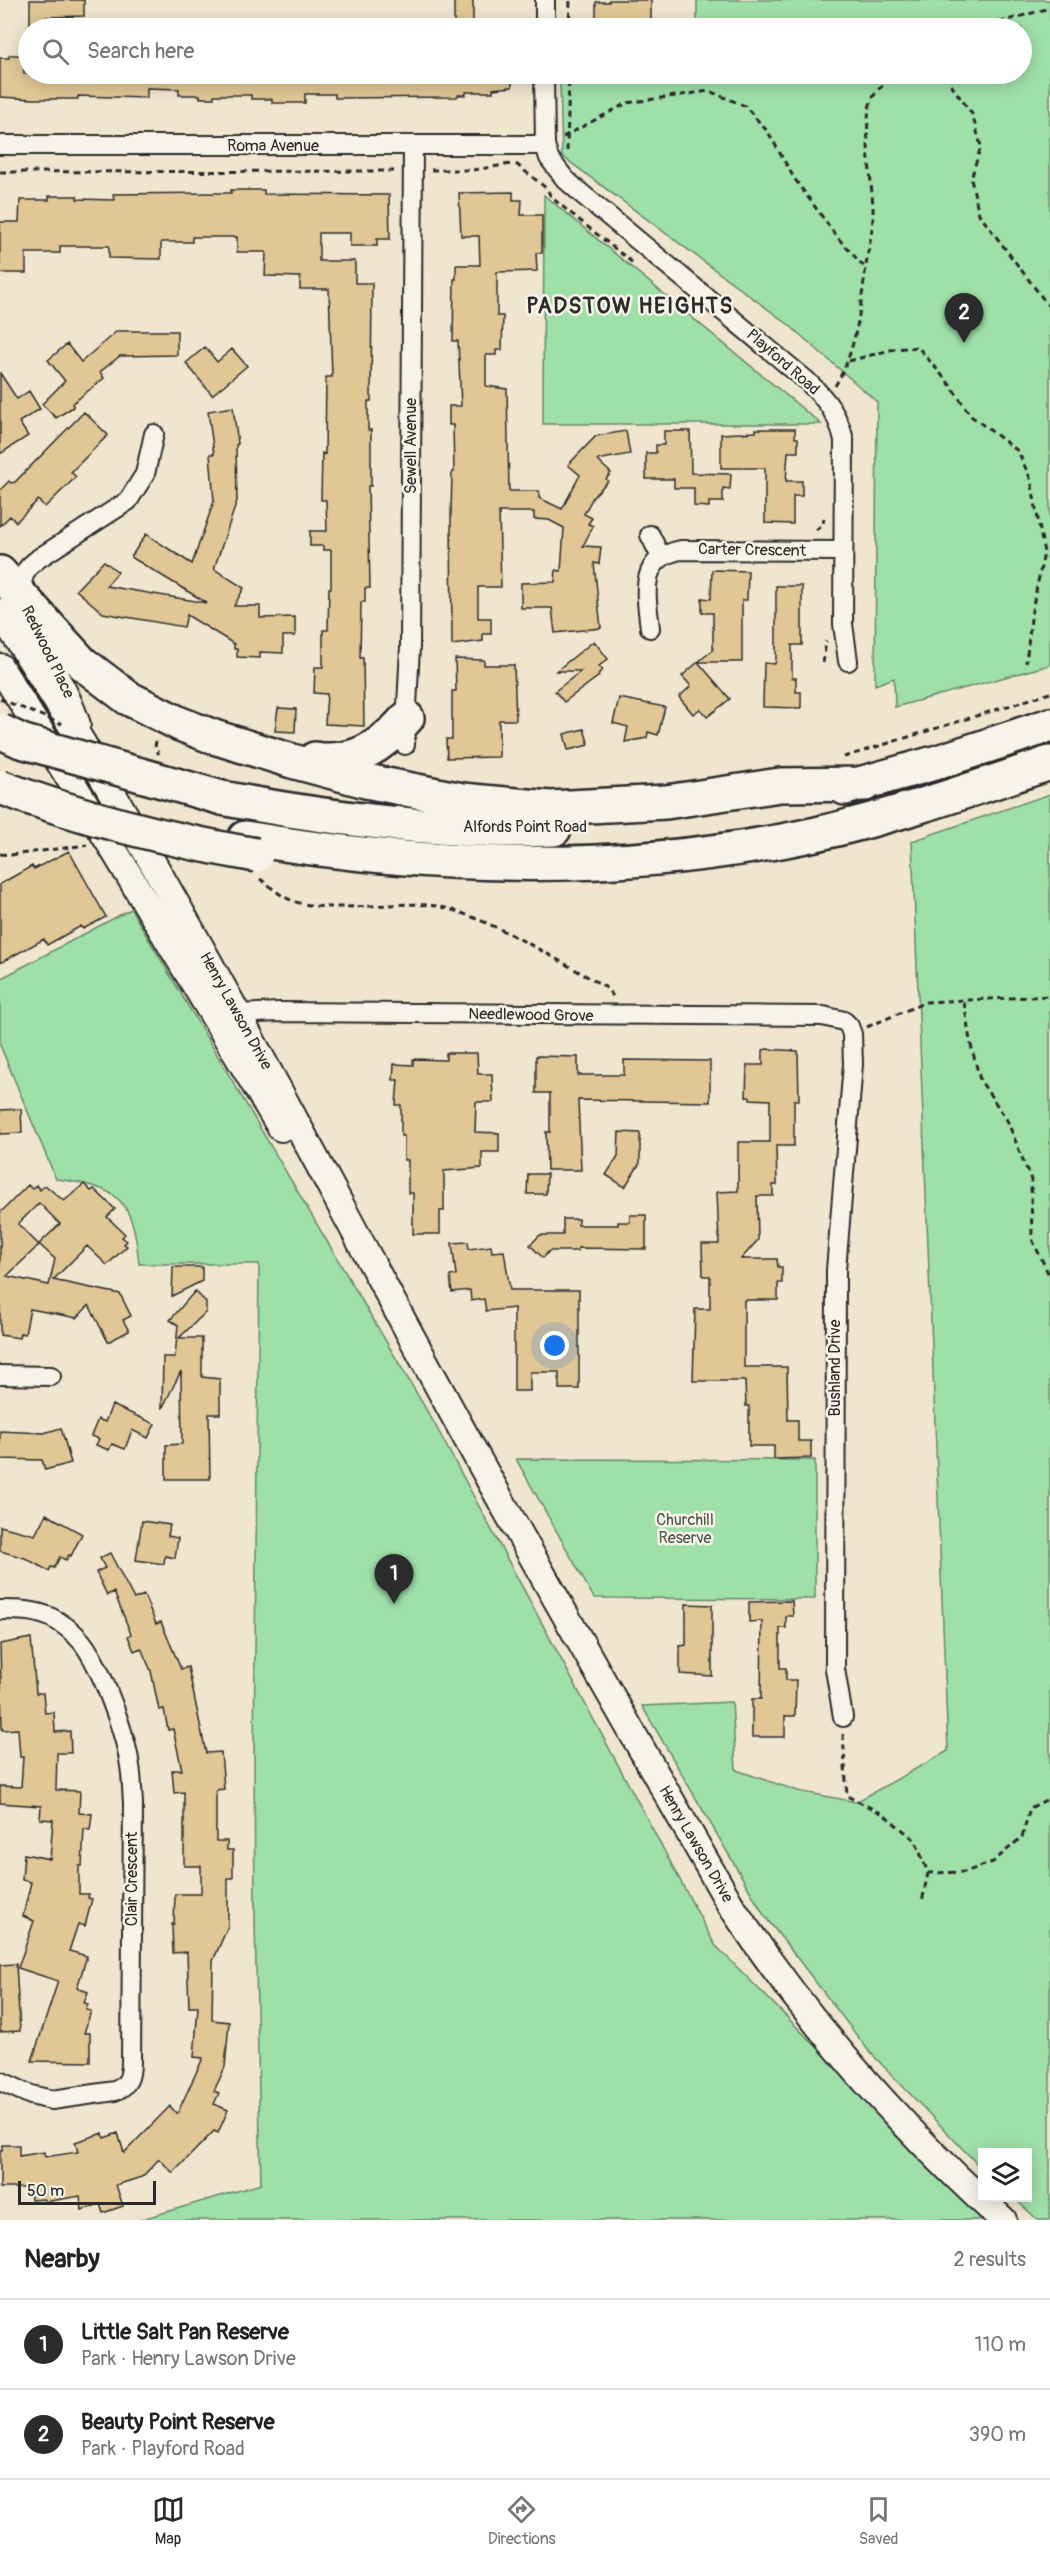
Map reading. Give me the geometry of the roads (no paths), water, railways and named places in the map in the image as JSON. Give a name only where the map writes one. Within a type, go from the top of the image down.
[{"type":"highway","points":[[0,573],[11,605],[128,698],[180,724],[251,749],[392,787],[462,800],[550,808],[629,805],[705,797],[780,785],[865,784]]},
{"type":"highway","points":[[0,717],[35,731],[63,752]]},
{"type":"highway","name":"Alfords Point Road","points":[[0,731],[21,741],[222,798],[371,822],[454,828],[548,829],[685,819],[801,799],[865,784],[1050,725]]},
{"type":"highway","points":[[251,749],[322,760],[343,760],[369,751],[406,732]]},
{"type":"highway","points":[[0,787],[117,824],[181,840],[421,860],[617,863],[705,853],[816,833],[910,809],[1050,763]]},
{"type":"highway","points":[[0,766],[112,806],[251,846]]},
{"type":"main road","name":"Henry Lawson Drive","points":[[11,605],[104,782],[166,885],[229,1019],[724,1894],[763,1954],[832,2045],[873,2092],[973,2193],[1003,2220]]},
{"type":"main road","name":"Henry Lawson Drive","points":[[0,668],[109,842],[229,1019]]},
{"type":"street","points":[[545,0],[545,18]]},
{"type":"street","name":"Playford Road","points":[[544,84],[545,145],[549,158],[565,179],[807,381],[826,399],[835,412],[844,440],[843,624],[848,661]]},
{"type":"street","name":"Roma Avenue","points":[[0,145],[545,145]]},
{"type":"street","name":"Sewell Avenue","points":[[406,732],[413,146]]},
{"type":"street","name":"Redwood Place","points":[[11,605],[29,566],[128,501],[145,474],[154,434]]},
{"type":"street","points":[[650,535],[661,557],[652,566],[648,578],[647,602],[650,628]]},
{"type":"street","name":"Carter Crescent","points":[[661,557],[669,552],[681,550],[843,551]]},
{"type":"street","name":"Needlewood Grove","points":[[229,1019],[279,1012],[823,1016],[848,1027]]},
{"type":"street","name":"Bushland Drive","points":[[843,1718],[835,1669],[835,1306],[839,1227],[853,1081],[848,1027]]},
{"type":"street","points":[[0,1376],[51,1376]]},
{"type":"street","name":"Clair Crescent","points":[[0,1610],[34,1611],[51,1617],[68,1628],[82,1642],[93,1660],[121,1731],[130,1767],[133,1803],[131,2061],[128,2082],[115,2091],[52,2100],[31,2095],[0,2081]]},
{"type":"place","name":"Beauty Point Reserve","points":[[964,343]]},
{"type":"place","name":"Little Salt Pan Reserve","points":[[394,1604]]},
{"type":"district","name":"PADSTOW HEIGHTS","points":[[630,306]]},
{"type":"park label","name":"Churchill Reserve","points":[[685,1529]]}]
